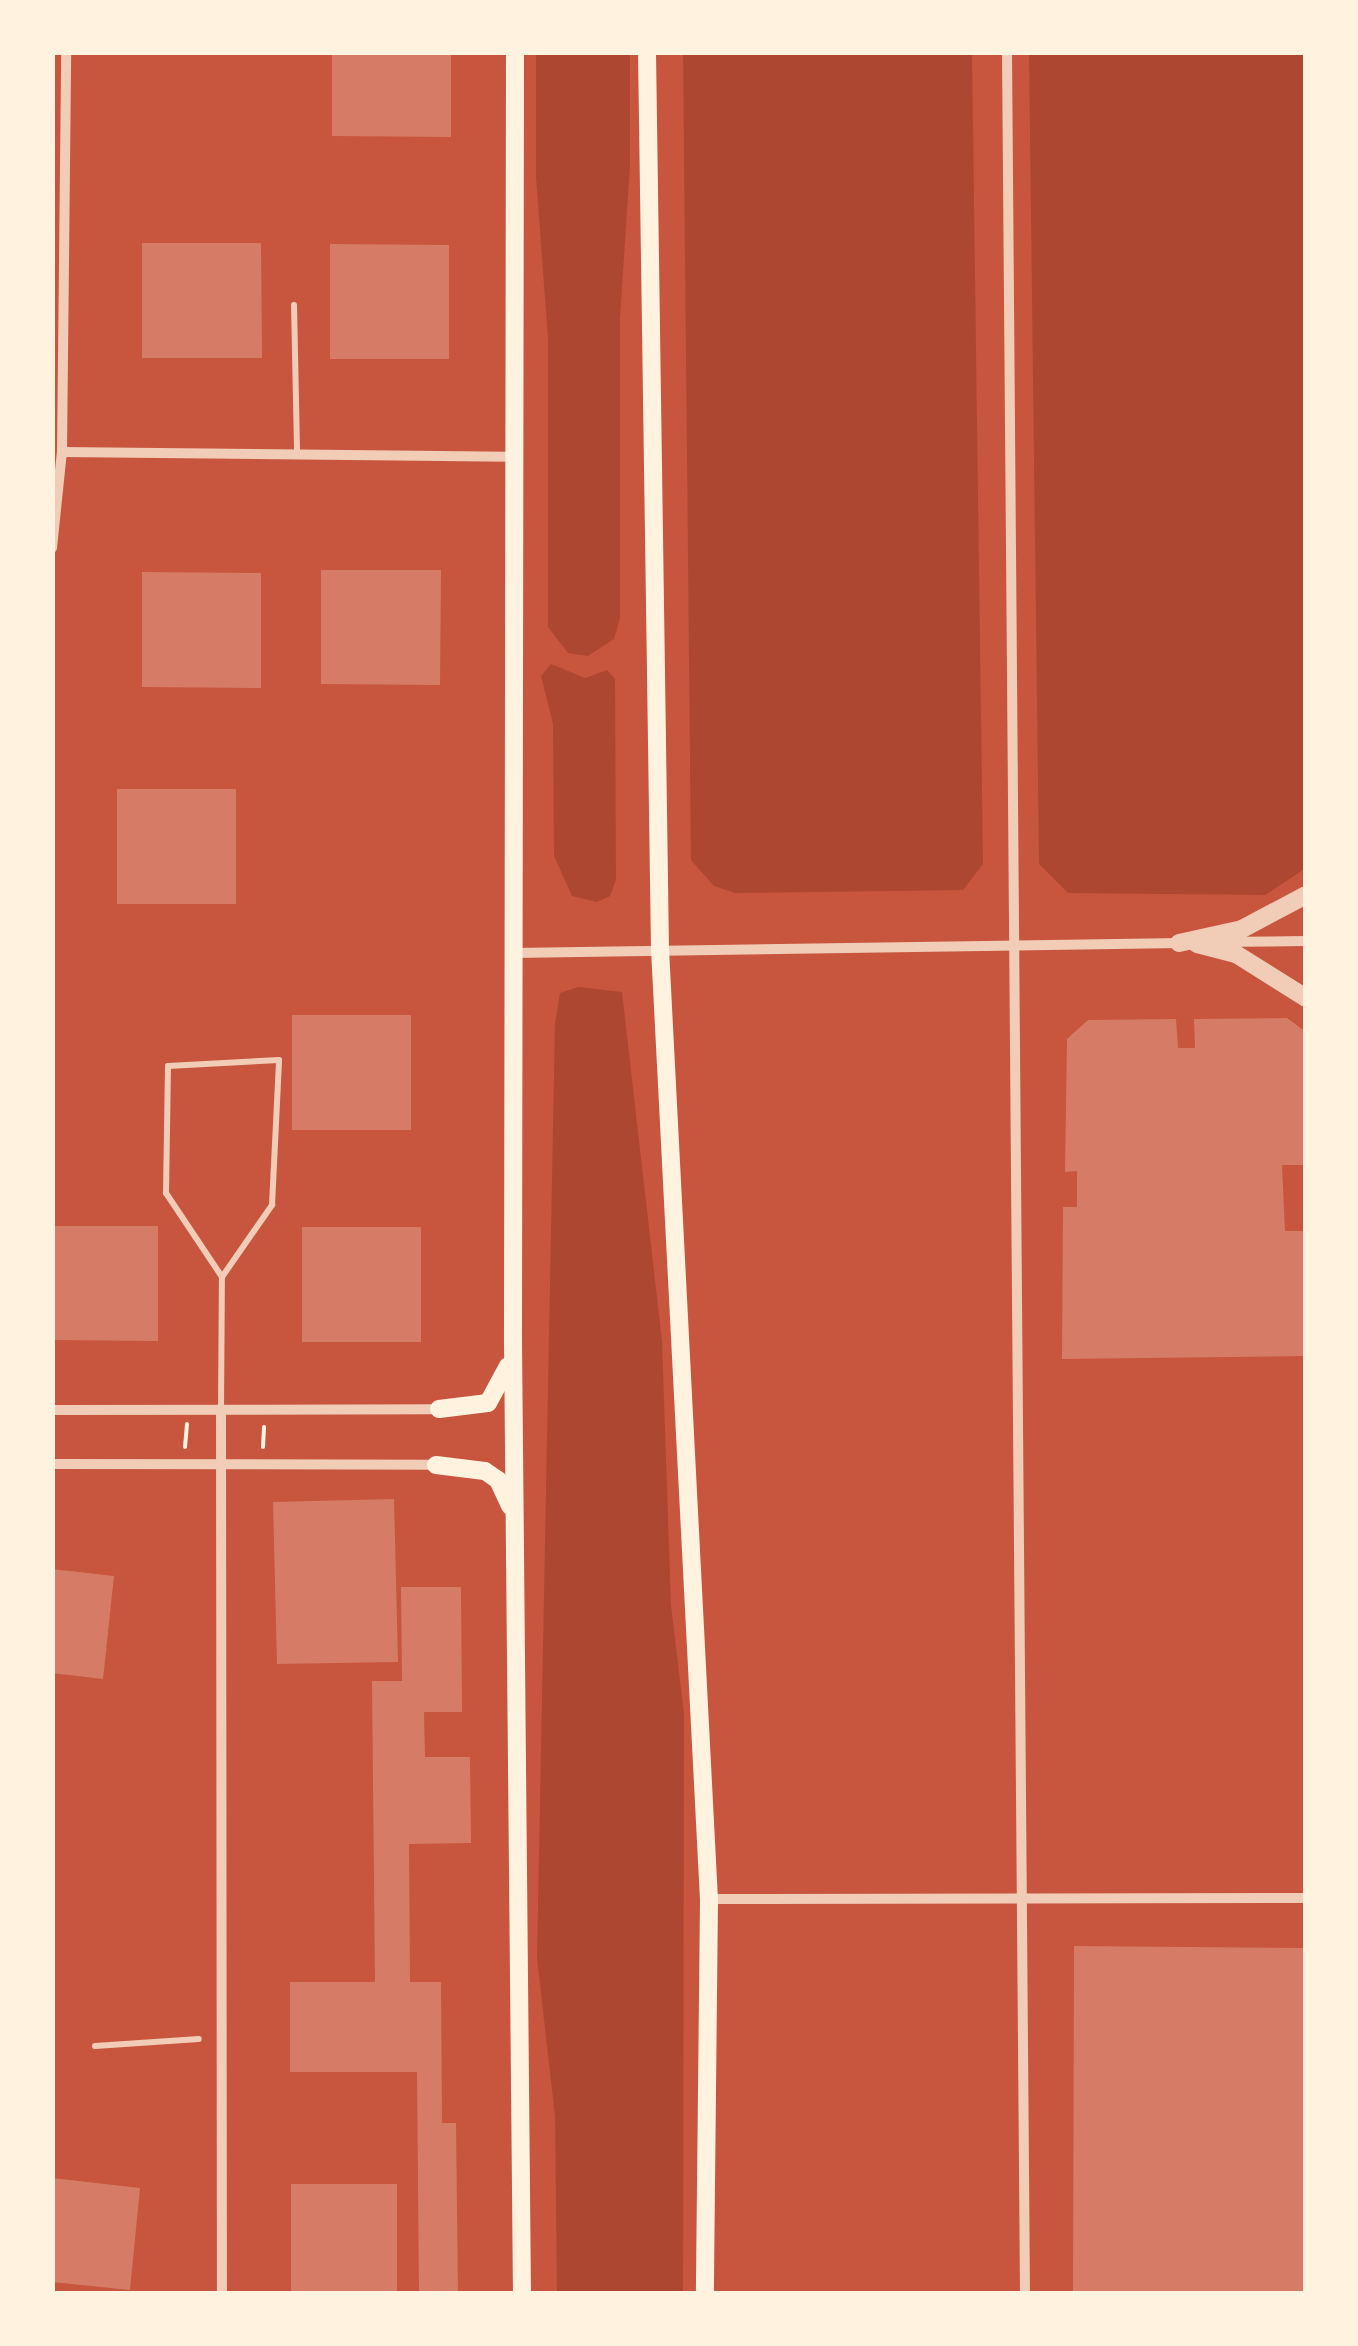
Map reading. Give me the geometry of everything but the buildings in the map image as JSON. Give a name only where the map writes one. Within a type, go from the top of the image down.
[{"type":"main road","points":[[515,52],[513,1341],[522,2294]]},
{"type":"main road","points":[[647,52],[660,949],[709,1899],[705,2294]]},
{"type":"main road","points":[[439,1409],[488,1403],[506,1376],[513,1341]]},
{"type":"main road","points":[[436,1466],[473,1466],[498,1480],[514,1524]]},
{"type":"street","points":[[52,548],[62,452],[66,52]]},
{"type":"street","points":[[647,91],[655,52]]},
{"type":"street","points":[[1007,52],[1019,945],[1025,2294]]},
{"type":"street","points":[[62,452],[517,457]]},
{"type":"street","points":[[1185,943],[1242,929],[1306,895]]},
{"type":"street","points":[[513,953],[1306,941]]},
{"type":"street","points":[[1185,943],[1236,954],[1306,998]]},
{"type":"street","points":[[52,1410],[439,1409]]},
{"type":"street","points":[[221,1410],[222,2294]]},
{"type":"street","points":[[52,1464],[221,1468],[436,1466]]},
{"type":"street","points":[[709,1899],[1306,1898]]},
{"type":"lane","points":[[294,305],[298,455]]},
{"type":"lane","points":[[221,1410],[222,1276],[166,1194],[168,1066],[279,1060],[272,1206],[222,1276]]},
{"type":"lane","points":[[95,2046],[199,2039]]},
{"type":"path","points":[[186,1447],[187,1419]]},
{"type":"path","points":[[263,1447],[264,1422]]},
{"type":"shaded area","points":[[536,53],[630,53],[630,165],[620,318],[620,618],[614,639],[588,656],[568,653],[548,627],[548,338],[536,177]]},
{"type":"shaded area","points":[[683,53],[972,53],[983,864],[963,890],[735,893],[714,886],[691,860]]},
{"type":"shaded area","points":[[1029,53],[1305,53],[1306,868],[1265,895],[1068,893],[1039,864]]},
{"type":"shaded area","points":[[551,664],[585,678],[607,670],[615,679],[616,880],[610,896],[597,902],[572,896],[554,856],[553,724],[541,676]]},
{"type":"shaded area","points":[[578,987],[622,992],[662,1341],[671,1605],[684,1714],[683,2293],[557,2293],[555,2116],[537,1958],[555,1024],[560,993]]}]
